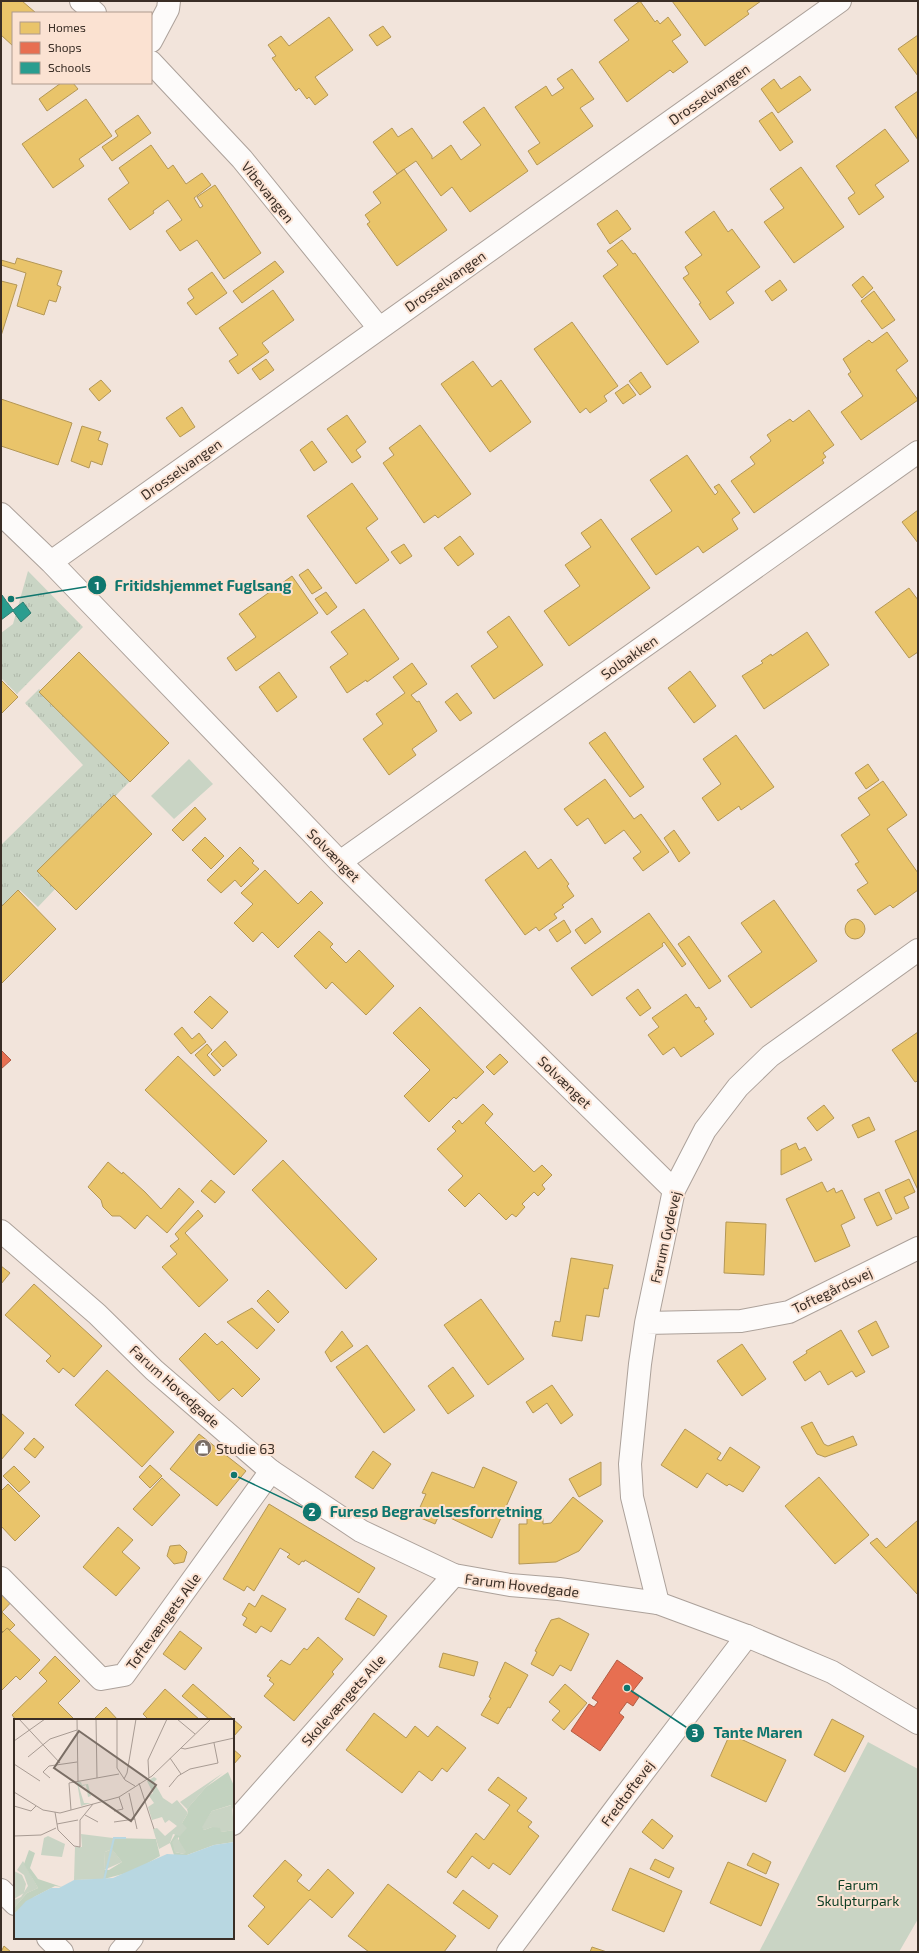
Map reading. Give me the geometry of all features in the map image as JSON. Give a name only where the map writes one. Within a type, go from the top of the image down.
[{"type":"street","points":[[81,1],[94,12]]},
{"type":"street","points":[[152,39],[168,9],[169,1]]},
{"type":"street","name":"Drosselvangen","points":[[50,562],[840,1]]},
{"type":"street","name":"Vibevangen","points":[[152,63],[242,159],[379,328]]},
{"type":"street","name":"Solbakken","points":[[340,862],[918,452]]},
{"type":"street","name":"Solvænget","points":[[1,514],[50,562],[340,862],[674,1190]]},
{"type":"street","name":"Farum Gydevej","points":[[658,1603],[632,1497],[630,1464],[640,1364],[646,1323],[674,1190],[705,1130],[738,1087],[770,1056],[918,950]]},
{"type":"street","name":"Farum Hovedgade","points":[[1,1231],[97,1314],[154,1370],[271,1472],[361,1531],[454,1575],[510,1585],[559,1589],[658,1603],[747,1636],[832,1672],[918,1723]]},
{"type":"street","name":"Toftegårdsvej","points":[[646,1323],[741,1321],[789,1312],[918,1248]]},
{"type":"street","name":"Toftevængets Alle","points":[[1,1578],[101,1679],[124,1674],[271,1472]]},
{"type":"street","name":"Skolevængets Alle","points":[[234,1823],[454,1575]]},
{"type":"street","name":"Fredtoftevej","points":[[508,1952],[624,1796],[747,1636]]},
{"type":"street","points":[[1,1890],[14,1903]]},
{"type":"street","points":[[49,1939],[62,1952]]},
{"type":"street","points":[[120,1952],[131,1939]]},
{"type":"green space","points":[[28,571],[83,627],[17,694],[1,678],[1,633],[13,624]]},
{"type":"green space","points":[[39,689],[131,780],[42,871],[56,888],[38,907],[20,890],[1,909],[1,845],[83,765],[25,703]]},
{"type":"green space","points":[[189,759],[213,784],[174,819],[151,796]]},
{"type":"green space","name":"Farum Skulpturpark","points":[[868,1742],[918,1769],[918,1919],[899,1952],[759,1952]]},
{"type":"building: Homes","points":[[1,1],[22,1],[35,12],[12,12],[12,45],[1,35]]},
{"type":"building: Homes","points":[[640,1],[655,22],[657,20],[660,24],[668,17],[681,35],[672,41],[688,62],[673,73],[670,70],[627,102],[599,62],[629,40],[614,20]]},
{"type":"building: Homes","points":[[672,1],[761,1],[747,11],[749,14],[705,46]]},
{"type":"building: Homes","points":[[329,17],[353,50],[315,77],[328,95],[315,105],[309,97],[307,99],[299,88],[296,91],[272,58],[276,56],[268,45],[281,36],[289,46]]},
{"type":"building: Homes","points":[[383,26],[391,37],[377,46],[369,35]]},
{"type":"building: Homes","points":[[918,35],[918,76],[898,49]]},
{"type":"building: Homes","points":[[572,69],[594,99],[580,108],[593,126],[537,165],[528,151],[540,143],[515,107],[546,86],[552,96],[564,88],[557,79]]},
{"type":"building: Homes","points":[[800,76],[811,90],[778,113],[761,89],[774,79],[781,89]]},
{"type":"building: Homes","points":[[60,84],[74,84],[78,89],[47,111],[39,99]]},
{"type":"building: Homes","points":[[918,91],[918,140],[895,107]]},
{"type":"building: Homes","points":[[86,99],[112,136],[79,159],[84,166],[53,188],[22,144]]},
{"type":"building: Homes","points":[[484,107],[528,171],[470,212],[452,187],[441,196],[416,161],[397,174],[373,142],[392,128],[398,137],[412,128],[432,156],[432,159],[451,145],[461,160],[481,145],[463,122]]},
{"type":"building: Homes","points":[[772,112],[793,142],[780,151],[759,121]]},
{"type":"building: Homes","points":[[138,115],[151,133],[112,161],[102,147],[118,136],[115,131]]},
{"type":"building: Homes","points":[[885,129],[909,161],[875,185],[884,197],[859,215],[848,198],[855,193],[836,166]]},
{"type":"building: Homes","points":[[151,145],[168,169],[173,165],[186,184],[202,173],[211,185],[194,198],[200,208],[203,206],[197,197],[215,185],[261,253],[224,279],[197,240],[180,251],[166,231],[182,220],[168,200],[153,211],[154,213],[130,230],[108,199],[129,183],[119,168]]},
{"type":"building: Homes","points":[[801,167],[844,227],[794,263],[764,222],[784,208],[770,189]]},
{"type":"building: Homes","points":[[404,169],[447,230],[397,266],[367,224],[370,222],[365,215],[381,203],[373,192]]},
{"type":"building: Homes","points":[[617,210],[631,229],[610,244],[597,224]]},
{"type":"building: Homes","points":[[714,211],[728,232],[732,229],[760,267],[726,292],[734,303],[710,320],[699,304],[701,303],[683,278],[689,274],[685,267],[702,255],[685,232]]},
{"type":"building: Homes","points":[[622,240],[633,254],[635,253],[699,342],[667,365],[603,276],[618,265],[607,251]]},
{"type":"building: Homes","points":[[17,258],[62,271],[57,285],[61,287],[56,302],[49,300],[44,315],[17,306],[26,273],[1,265],[1,260],[15,264]]},
{"type":"building: Homes","points":[[275,261],[284,272],[242,303],[233,291]]},
{"type":"building: Homes","points":[[212,272],[227,293],[196,315],[187,303],[194,298],[188,289]]},
{"type":"building: Homes","points":[[863,276],[873,288],[862,298],[852,285]]},
{"type":"building: Homes","points":[[780,280],[787,290],[772,301],[765,291]]},
{"type":"building: Homes","points":[[1,281],[17,285],[1,336]]},
{"type":"building: Homes","points":[[273,290],[294,320],[262,343],[269,352],[238,374],[229,361],[238,355],[219,328]]},
{"type":"building: Homes","points":[[874,291],[895,320],[882,329],[861,301]]},
{"type":"building: Homes","points":[[572,322],[618,386],[604,396],[607,401],[590,413],[586,408],[580,413],[534,349]]},
{"type":"building: Homes","points":[[887,332],[908,361],[896,370],[918,400],[861,440],[841,412],[863,396],[848,374],[851,372],[843,359],[869,340],[872,343]]},
{"type":"building: Homes","points":[[266,359],[274,370],[260,380],[252,369]]},
{"type":"building: Homes","points":[[473,361],[492,387],[501,380],[531,422],[490,452],[441,384]]},
{"type":"building: Homes","points":[[641,372],[651,387],[640,395],[629,381]]},
{"type":"building: Homes","points":[[101,380],[111,391],[99,401],[89,389]]},
{"type":"building: Homes","points":[[628,384],[636,395],[623,404],[615,393]]},
{"type":"building: Homes","points":[[1,399],[72,423],[58,465],[1,446]]},
{"type":"building: Homes","points":[[182,407],[195,427],[180,437],[166,418]]},
{"type":"building: Homes","points":[[809,410],[834,445],[823,453],[826,457],[822,460],[824,463],[754,513],[731,481],[755,464],[750,457],[771,441],[767,435],[790,419],[793,422]]},
{"type":"building: Homes","points":[[347,415],[366,442],[356,450],[361,457],[352,463],[327,429]]},
{"type":"building: Homes","points":[[420,425],[471,494],[438,518],[435,515],[424,523],[383,463],[394,455],[389,448]]},
{"type":"building: Homes","points":[[82,426],[101,432],[98,440],[108,444],[102,465],[91,461],[89,468],[71,461]]},
{"type":"building: Homes","points":[[312,441],[327,462],[314,471],[300,450]]},
{"type":"building: Homes","points":[[687,455],[715,495],[718,492],[714,487],[719,484],[740,513],[732,519],[738,529],[703,553],[698,546],[656,575],[631,539],[672,511],[650,480]]},
{"type":"building: Homes","points":[[352,483],[378,519],[366,528],[389,560],[356,584],[307,516]]},
{"type":"building: Homes","points":[[918,510],[918,543],[902,522]]},
{"type":"building: Homes","points":[[601,519],[650,588],[569,646],[544,611],[580,586],[565,565],[591,547],[581,533]]},
{"type":"building: Homes","points":[[460,536],[474,554],[458,566],[444,548]]},
{"type":"building: Homes","points":[[404,544],[412,556],[400,564],[391,552]]},
{"type":"building: Homes","points":[[308,569],[322,588],[312,594],[299,575]]},
{"type":"building: Homes","points":[[292,576],[318,613],[236,671],[227,658],[256,637],[239,614]]},
{"type":"building: Homes","points":[[909,588],[918,600],[918,652],[909,658],[875,612]]},
{"type":"building: Homes","points":[[326,592],[337,607],[327,615],[315,599]]},
{"type":"building: Homes","points":[[364,609],[399,659],[367,682],[366,680],[347,693],[330,667],[348,654],[331,632]]},
{"type":"building: Homes","points":[[509,616],[543,665],[494,699],[471,666],[498,647],[487,632]]},
{"type":"building: Homes","points":[[807,632],[829,665],[764,709],[742,676],[763,663],[761,661],[771,654],[772,656]]},
{"type":"building: Homes","points":[[79,652],[169,743],[130,782],[39,692]]},
{"type":"building: Homes","points":[[412,663],[427,684],[411,695],[417,702],[419,701],[437,731],[412,749],[416,755],[389,775],[363,739],[383,724],[376,714],[405,693],[393,677]]},
{"type":"building: Homes","points":[[690,671],[716,706],[694,723],[668,688]]},
{"type":"building: Homes","points":[[279,672],[297,697],[277,712],[259,687]]},
{"type":"building: Homes","points":[[1,680],[18,697],[1,714]]},
{"type":"building: Homes","points":[[457,693],[472,713],[460,721],[445,702]]},
{"type":"building: Homes","points":[[605,732],[644,787],[630,797],[589,743]]},
{"type":"building: Homes","points":[[736,735],[774,787],[741,810],[739,806],[718,821],[702,798],[721,784],[703,759]]},
{"type":"building: Homes","points":[[868,764],[879,780],[866,789],[855,773]]},
{"type":"building: Homes","points":[[605,779],[634,819],[641,814],[669,852],[643,871],[633,858],[641,852],[624,830],[605,844],[588,818],[577,826],[564,809]]},
{"type":"building: Homes","points":[[883,781],[907,815],[887,829],[918,873],[918,890],[893,908],[890,905],[875,915],[857,890],[868,883],[855,864],[859,862],[841,835],[870,815],[858,798]]},
{"type":"building: Homes","points":[[114,795],[152,834],[76,910],[37,871]]},
{"type":"building: Homes","points":[[195,807],[206,819],[183,841],[172,830]]},
{"type":"building: Homes","points":[[674,830],[690,853],[679,862],[664,838]]},
{"type":"building: Homes","points":[[205,837],[224,856],[211,869],[192,850]]},
{"type":"building: Homes","points":[[240,847],[254,861],[252,863],[259,869],[241,887],[235,880],[221,893],[207,880]]},
{"type":"building: Homes","points":[[525,851],[538,869],[551,859],[569,884],[567,886],[574,896],[562,905],[564,907],[554,914],[557,918],[539,931],[536,927],[525,935],[485,880]]},
{"type":"building: Homes","points":[[265,870],[298,904],[311,891],[323,903],[278,948],[262,932],[253,942],[234,923],[253,904],[241,893]]},
{"type":"building: Homes","points":[[18,890],[56,929],[1,984],[1,907]]},
{"type":"building: Homes","points":[[774,900],[817,961],[751,1008],[728,976],[762,952],[741,923]]},
{"type":"building: Homes","points":[[649,913],[686,964],[682,967],[664,942],[662,944],[663,946],[592,996],[571,968]]},
{"type":"building: Homes","points":[[592,918],[601,932],[585,944],[575,930]]},
{"type":"building: Homes","points":[[855,919],[862,922],[865,929],[862,936],[855,939],[848,936],[845,929],[848,922]]},
{"type":"building: Homes","points":[[564,920],[571,932],[557,942],[549,930]]},
{"type":"building: Homes","points":[[319,931],[333,944],[330,947],[346,963],[359,950],[394,986],[366,1015],[332,982],[326,989],[294,956]]},
{"type":"building: Homes","points":[[689,936],[721,981],[709,989],[678,944]]},
{"type":"building: Homes","points":[[638,989],[651,1008],[640,1016],[626,998]]},
{"type":"building: Homes","points":[[686,994],[696,1008],[699,1007],[707,1019],[704,1021],[714,1034],[681,1057],[674,1047],[663,1055],[648,1035],[659,1027],[652,1018]]},
{"type":"building: Homes","points":[[210,996],[228,1012],[212,1029],[194,1012]]},
{"type":"building: Homes","points":[[420,1007],[484,1072],[456,1099],[454,1097],[429,1122],[404,1096],[430,1070],[393,1033]]},
{"type":"building: Homes","points":[[182,1027],[192,1039],[199,1033],[206,1042],[191,1054],[174,1034]]},
{"type":"building: Homes","points":[[918,1032],[918,1081],[915,1082],[892,1050]]},
{"type":"building: Homes","points":[[225,1041],[237,1055],[223,1067],[211,1054]]},
{"type":"building: Homes","points":[[207,1044],[212,1050],[207,1055],[221,1070],[214,1076],[195,1055]]},
{"type":"building: Homes","points":[[500,1054],[508,1062],[494,1075],[486,1067]]},
{"type":"building: Homes","points":[[178,1056],[267,1141],[234,1175],[145,1090]]},
{"type":"building: Homes","points":[[483,1104],[493,1114],[485,1123],[534,1172],[542,1165],[552,1175],[542,1185],[545,1189],[538,1196],[534,1192],[522,1204],[525,1207],[516,1217],[512,1214],[506,1220],[479,1193],[465,1207],[448,1190],[463,1176],[437,1149],[456,1131],[452,1127],[459,1120],[462,1124]]},
{"type":"building: Homes","points":[[824,1105],[834,1118],[817,1131],[807,1118]]},
{"type":"building: Homes","points":[[869,1117],[875,1130],[858,1138],[852,1125]]},
{"type":"building: Homes","points":[[918,1130],[918,1190],[895,1141]]},
{"type":"building: Homes","points":[[796,1143],[799,1150],[805,1147],[812,1160],[781,1175],[781,1150]]},
{"type":"building: Homes","points":[[283,1160],[377,1259],[346,1289],[252,1190]]},
{"type":"building: Homes","points":[[108,1162],[122,1174],[123,1172],[161,1209],[179,1188],[194,1202],[167,1233],[147,1215],[135,1229],[120,1216],[112,1216],[103,1207],[101,1200],[88,1187]]},
{"type":"building: Homes","points":[[909,1179],[915,1192],[904,1197],[909,1208],[896,1214],[885,1190]]},
{"type":"building: Homes","points":[[211,1180],[225,1192],[215,1203],[201,1191]]},
{"type":"building: Homes","points":[[822,1182],[827,1192],[834,1188],[836,1193],[842,1190],[855,1218],[841,1225],[850,1246],[815,1262],[786,1199]]},
{"type":"building: Homes","points":[[879,1192],[892,1219],[877,1226],[864,1199]]},
{"type":"building: Homes","points":[[198,1210],[203,1216],[185,1233],[228,1280],[199,1307],[162,1267],[177,1254],[170,1246],[179,1239],[175,1234]]},
{"type":"building: Homes","points":[[726,1222],[766,1224],[764,1275],[724,1273]]},
{"type":"building: Homes","points":[[571,1258],[613,1265],[608,1289],[604,1288],[599,1317],[586,1315],[582,1341],[552,1336],[555,1321],[560,1322]]},
{"type":"building: Homes","points":[[1,1266],[10,1273],[1,1284]]},
{"type":"building: Homes","points":[[34,1284],[102,1346],[74,1377],[63,1368],[59,1373],[46,1361],[51,1356],[5,1315]]},
{"type":"building: Homes","points":[[268,1290],[289,1312],[278,1323],[257,1301]]},
{"type":"building: Homes","points":[[481,1299],[524,1359],[488,1385],[444,1325]]},
{"type":"building: Homes","points":[[252,1308],[275,1330],[257,1349],[227,1322]]},
{"type":"building: Homes","points":[[876,1321],[889,1347],[872,1356],[858,1331]]},
{"type":"building: Homes","points":[[841,1330],[865,1372],[856,1377],[852,1371],[828,1385],[820,1371],[805,1381],[793,1362],[807,1353],[806,1351]]},
{"type":"building: Homes","points":[[342,1331],[353,1346],[331,1362],[325,1352]]},
{"type":"building: Homes","points":[[205,1333],[217,1345],[222,1341],[260,1379],[242,1397],[233,1388],[219,1401],[179,1359]]},
{"type":"building: Homes","points":[[742,1344],[766,1379],[742,1396],[717,1361]]},
{"type":"building: Homes","points":[[367,1345],[415,1410],[384,1433],[336,1367]]},
{"type":"building: Homes","points":[[453,1367],[474,1396],[448,1414],[428,1386]]},
{"type":"building: Homes","points":[[107,1370],[174,1432],[142,1467],[75,1405]]},
{"type":"building: Homes","points":[[552,1385],[573,1415],[561,1424],[547,1403],[533,1413],[526,1402]]},
{"type":"building: Homes","points":[[1,1413],[24,1433],[1,1460]]},
{"type":"building: Homes","points":[[812,1422],[824,1444],[828,1446],[853,1436],[857,1445],[825,1457],[817,1454],[801,1427]]},
{"type":"building: Homes","points":[[685,1429],[721,1453],[717,1459],[721,1461],[730,1447],[760,1467],[743,1492],[729,1484],[727,1486],[707,1473],[697,1488],[661,1465]]},
{"type":"building: Homes","points":[[199,1434],[246,1471],[217,1506],[170,1469]]},
{"type":"building: Homes","points":[[34,1438],[44,1447],[35,1458],[24,1449]]},
{"type":"building: Homes","points":[[373,1451],[391,1464],[373,1489],[355,1477]]},
{"type":"building: Homes","points":[[601,1462],[601,1485],[579,1497],[569,1479]]},
{"type":"building: Homes","points":[[150,1465],[162,1476],[150,1488],[139,1477]]},
{"type":"building: Homes","points":[[14,1466],[30,1482],[19,1492],[3,1476]]},
{"type":"building: Homes","points":[[483,1467],[517,1482],[492,1538],[440,1513],[435,1524],[416,1516],[426,1494],[422,1493],[432,1472],[474,1488]]},
{"type":"building: Homes","points":[[819,1477],[869,1535],[835,1564],[785,1506]]},
{"type":"building: Homes","points":[[162,1478],[180,1495],[152,1526],[133,1509]]},
{"type":"building: Homes","points":[[8,1484],[40,1516],[15,1541],[1,1526],[1,1491]]},
{"type":"building: Homes","points":[[573,1497],[603,1521],[579,1551],[556,1562],[519,1564],[519,1524],[527,1524],[527,1517],[543,1518],[543,1524],[551,1523]]},
{"type":"building: Homes","points":[[269,1504],[375,1568],[359,1593],[305,1560],[299,1565],[287,1557],[290,1554],[280,1548],[254,1591],[247,1586],[244,1591],[223,1579]]},
{"type":"building: Homes","points":[[918,1520],[918,1595],[870,1543],[877,1538],[886,1548]]},
{"type":"building: Homes","points":[[118,1527],[133,1540],[122,1552],[140,1568],[116,1596],[83,1567]]},
{"type":"building: Homes","points":[[180,1545],[187,1552],[184,1562],[174,1564],[167,1556],[170,1546]]},
{"type":"building: Homes","points":[[1,1585],[16,1597],[1,1613]]},
{"type":"building: Homes","points":[[262,1595],[286,1609],[271,1632],[261,1626],[256,1633],[243,1625],[247,1618],[242,1615],[249,1603],[255,1607]]},
{"type":"building: Homes","points":[[358,1598],[387,1616],[374,1636],[345,1619]]},
{"type":"building: Homes","points":[[2,1612],[15,1625],[10,1630],[7,1628],[3,1632],[1,1630]]},
{"type":"building: Homes","points":[[559,1618],[589,1634],[571,1671],[560,1665],[553,1676],[531,1664],[537,1652],[535,1651],[551,1620]]},
{"type":"building: Homes","points":[[7,1628],[40,1660],[20,1680],[16,1676],[1,1691],[1,1634]]},
{"type":"building: Homes","points":[[180,1631],[202,1648],[185,1670],[163,1654]]},
{"type":"building: Homes","points":[[318,1637],[343,1659],[332,1672],[334,1674],[294,1721],[264,1696],[274,1684],[269,1680],[271,1678],[267,1676],[281,1660],[290,1665],[304,1648],[307,1650]]},
{"type":"building: Homes","points":[[443,1653],[478,1662],[474,1676],[439,1667]]},
{"type":"building: Homes","points":[[55,1656],[80,1681],[58,1703],[74,1719],[15,1719],[12,1715],[47,1681],[39,1673]]},
{"type":"building: Homes","points":[[505,1662],[528,1675],[510,1708],[508,1707],[498,1724],[481,1715],[491,1698],[489,1697]]},
{"type":"building: Homes","points":[[193,1684],[233,1719],[209,1719],[182,1696]]},
{"type":"building: Homes","points":[[565,1684],[587,1703],[564,1730],[552,1720],[560,1711],[549,1702]]},
{"type":"building: Homes","points":[[165,1689],[199,1719],[148,1719],[143,1714]]},
{"type":"building: Homes","points":[[106,1707],[117,1719],[94,1719]]},
{"type":"building: Homes","points":[[374,1713],[406,1738],[415,1726],[428,1737],[437,1726],[466,1748],[447,1772],[442,1768],[432,1781],[419,1771],[402,1793],[346,1750]]},
{"type":"building: Homes","points":[[832,1719],[864,1736],[845,1772],[814,1755]]},
{"type":"building: Homes","points":[[234,1720],[242,1727],[234,1736]]},
{"type":"building: Homes","points":[[730,1734],[786,1760],[766,1802],[711,1776]]},
{"type":"building: Homes","points":[[234,1750],[241,1756],[234,1764]]},
{"type":"building: Homes","points":[[498,1777],[527,1798],[517,1811],[532,1822],[528,1827],[539,1836],[510,1875],[493,1863],[489,1869],[472,1856],[456,1878],[447,1872],[476,1833],[484,1840],[510,1805],[488,1790]]},
{"type":"building: Homes","points":[[652,1819],[673,1836],[663,1849],[642,1832]]},
{"type":"building: Homes","points":[[753,1853],[771,1862],[766,1874],[747,1865]]},
{"type":"building: Homes","points":[[655,1859],[674,1868],[669,1878],[650,1869]]},
{"type":"building: Homes","points":[[285,1860],[302,1875],[297,1881],[309,1891],[328,1869],[354,1893],[332,1918],[310,1899],[268,1945],[248,1926],[265,1907],[253,1896]]},
{"type":"building: Homes","points":[[728,1862],[779,1884],[761,1926],[710,1903]]},
{"type":"building: Homes","points":[[630,1868],[682,1891],[664,1932],[612,1910]]},
{"type":"building: Homes","points":[[388,1884],[456,1936],[444,1952],[369,1952],[348,1936]]},
{"type":"building: Homes","points":[[463,1890],[498,1916],[489,1929],[453,1903]]},
{"type":"building: Homes","points":[[4,1946],[11,1952],[1,1952]]},
{"type":"building: Homes","points":[[592,1947],[607,1952],[590,1952]]},
{"type":"building: Shops","points":[[1,1050],[11,1060],[1,1069]]},
{"type":"building: Shops","points":[[617,1660],[643,1678],[632,1692],[639,1697],[633,1706],[627,1702],[619,1713],[624,1717],[600,1751],[571,1731],[589,1704],[594,1707],[598,1702],[592,1698]]},
{"type":"building: Schools","points":[[2,595],[13,610],[23,602],[31,613],[21,622],[13,611],[1,620]]},
{"type":"place","name":"Fritidshjemmet Fuglsang","points":[[11,599]]},
{"type":"place","name":"Studie 63","points":[[203,1448]]},
{"type":"place","name":"Furesø Begravelsesforretning","points":[[234,1475]]},
{"type":"place","name":"Tante Maren","points":[[627,1688]]}]
